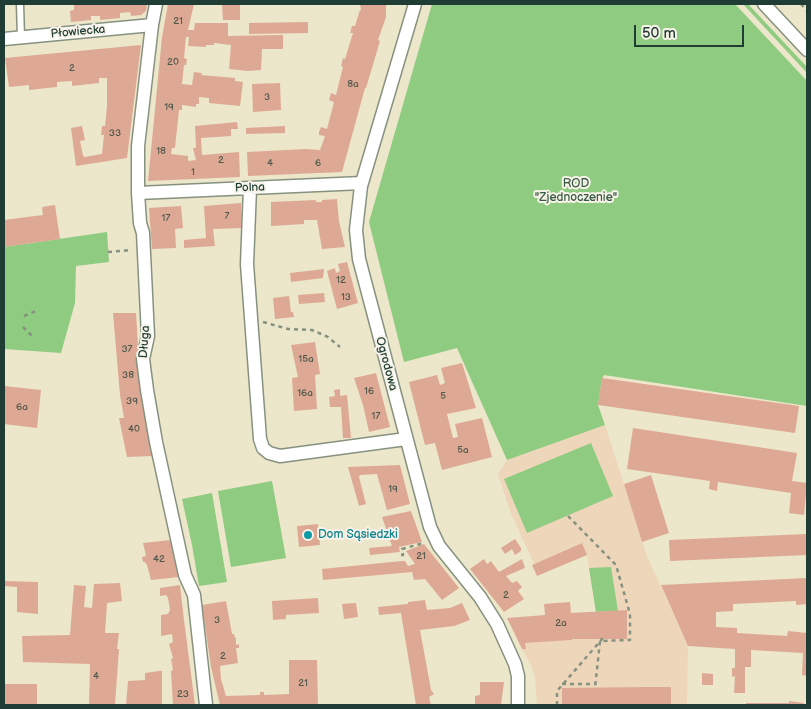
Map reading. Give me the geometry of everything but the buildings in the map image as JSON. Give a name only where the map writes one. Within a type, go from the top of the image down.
[{"type":"street","name":"Długa","points":[[156,4],[138,138],[138,193],[140,223],[143,233],[148,336],[143,359],[147,390],[185,575],[194,595],[206,705]]},
{"type":"street","name":"Ogrodowa","points":[[415,4],[362,183],[356,230],[358,260],[424,510],[434,537],[480,597],[507,644],[518,676],[518,705]]},
{"type":"street","points":[[764,4],[807,50]]},
{"type":"street","name":"Płowiecka","points":[[4,39],[152,25]]},
{"type":"street","name":"Polna","points":[[138,193],[362,183]]},
{"type":"street","points":[[250,188],[247,264],[262,448],[275,455],[288,455],[406,439]]},
{"type":"lane","points":[[20,4],[21,38]]},
{"type":"path","points":[[801,4],[807,11]]},
{"type":"path","points":[[108,252],[134,250]]},
{"type":"path","points":[[24,316],[36,311]]},
{"type":"path","points":[[251,322],[264,322],[288,329],[312,330],[328,337],[340,347]]},
{"type":"path","points":[[23,327],[32,336]]},
{"type":"path","points":[[568,516],[616,565],[630,614],[630,640],[600,641]]},
{"type":"path","points":[[401,555],[404,555],[402,549],[427,542]]},
{"type":"path","points":[[557,705],[556,691],[603,638]]},
{"type":"path","points":[[595,688],[600,641]]},
{"type":"path","points":[[562,684],[596,684]]},
{"type":"shaded area","points":[[605,425],[647,556],[688,646],[687,705],[537,705],[532,667],[522,649],[525,649],[525,643],[572,640],[570,613],[596,612],[587,555],[582,543],[534,564],[510,511],[498,474],[507,460]]},
{"type":"green space","name":"ROD \"Zjednoczenie\"","points":[[432,4],[735,4],[807,81],[807,406],[604,375],[598,405],[605,425],[507,460],[457,348],[404,362],[369,222]]},
{"type":"green space","points":[[743,4],[748,4],[807,67],[807,73]]},
{"type":"green space","points":[[107,232],[109,262],[76,266],[75,303],[61,353],[4,349],[4,247]]},
{"type":"green space","points":[[591,443],[613,496],[527,533],[504,479]]},
{"type":"green space","points":[[272,481],[286,558],[231,567],[218,491]]},
{"type":"green space","points":[[212,493],[227,582],[199,586],[182,499]]},
{"type":"green space","points":[[611,567],[618,611],[596,612],[589,568]]},
{"type":"place","name":"Dom Sąsiedzki","points":[[308,535]]}]
